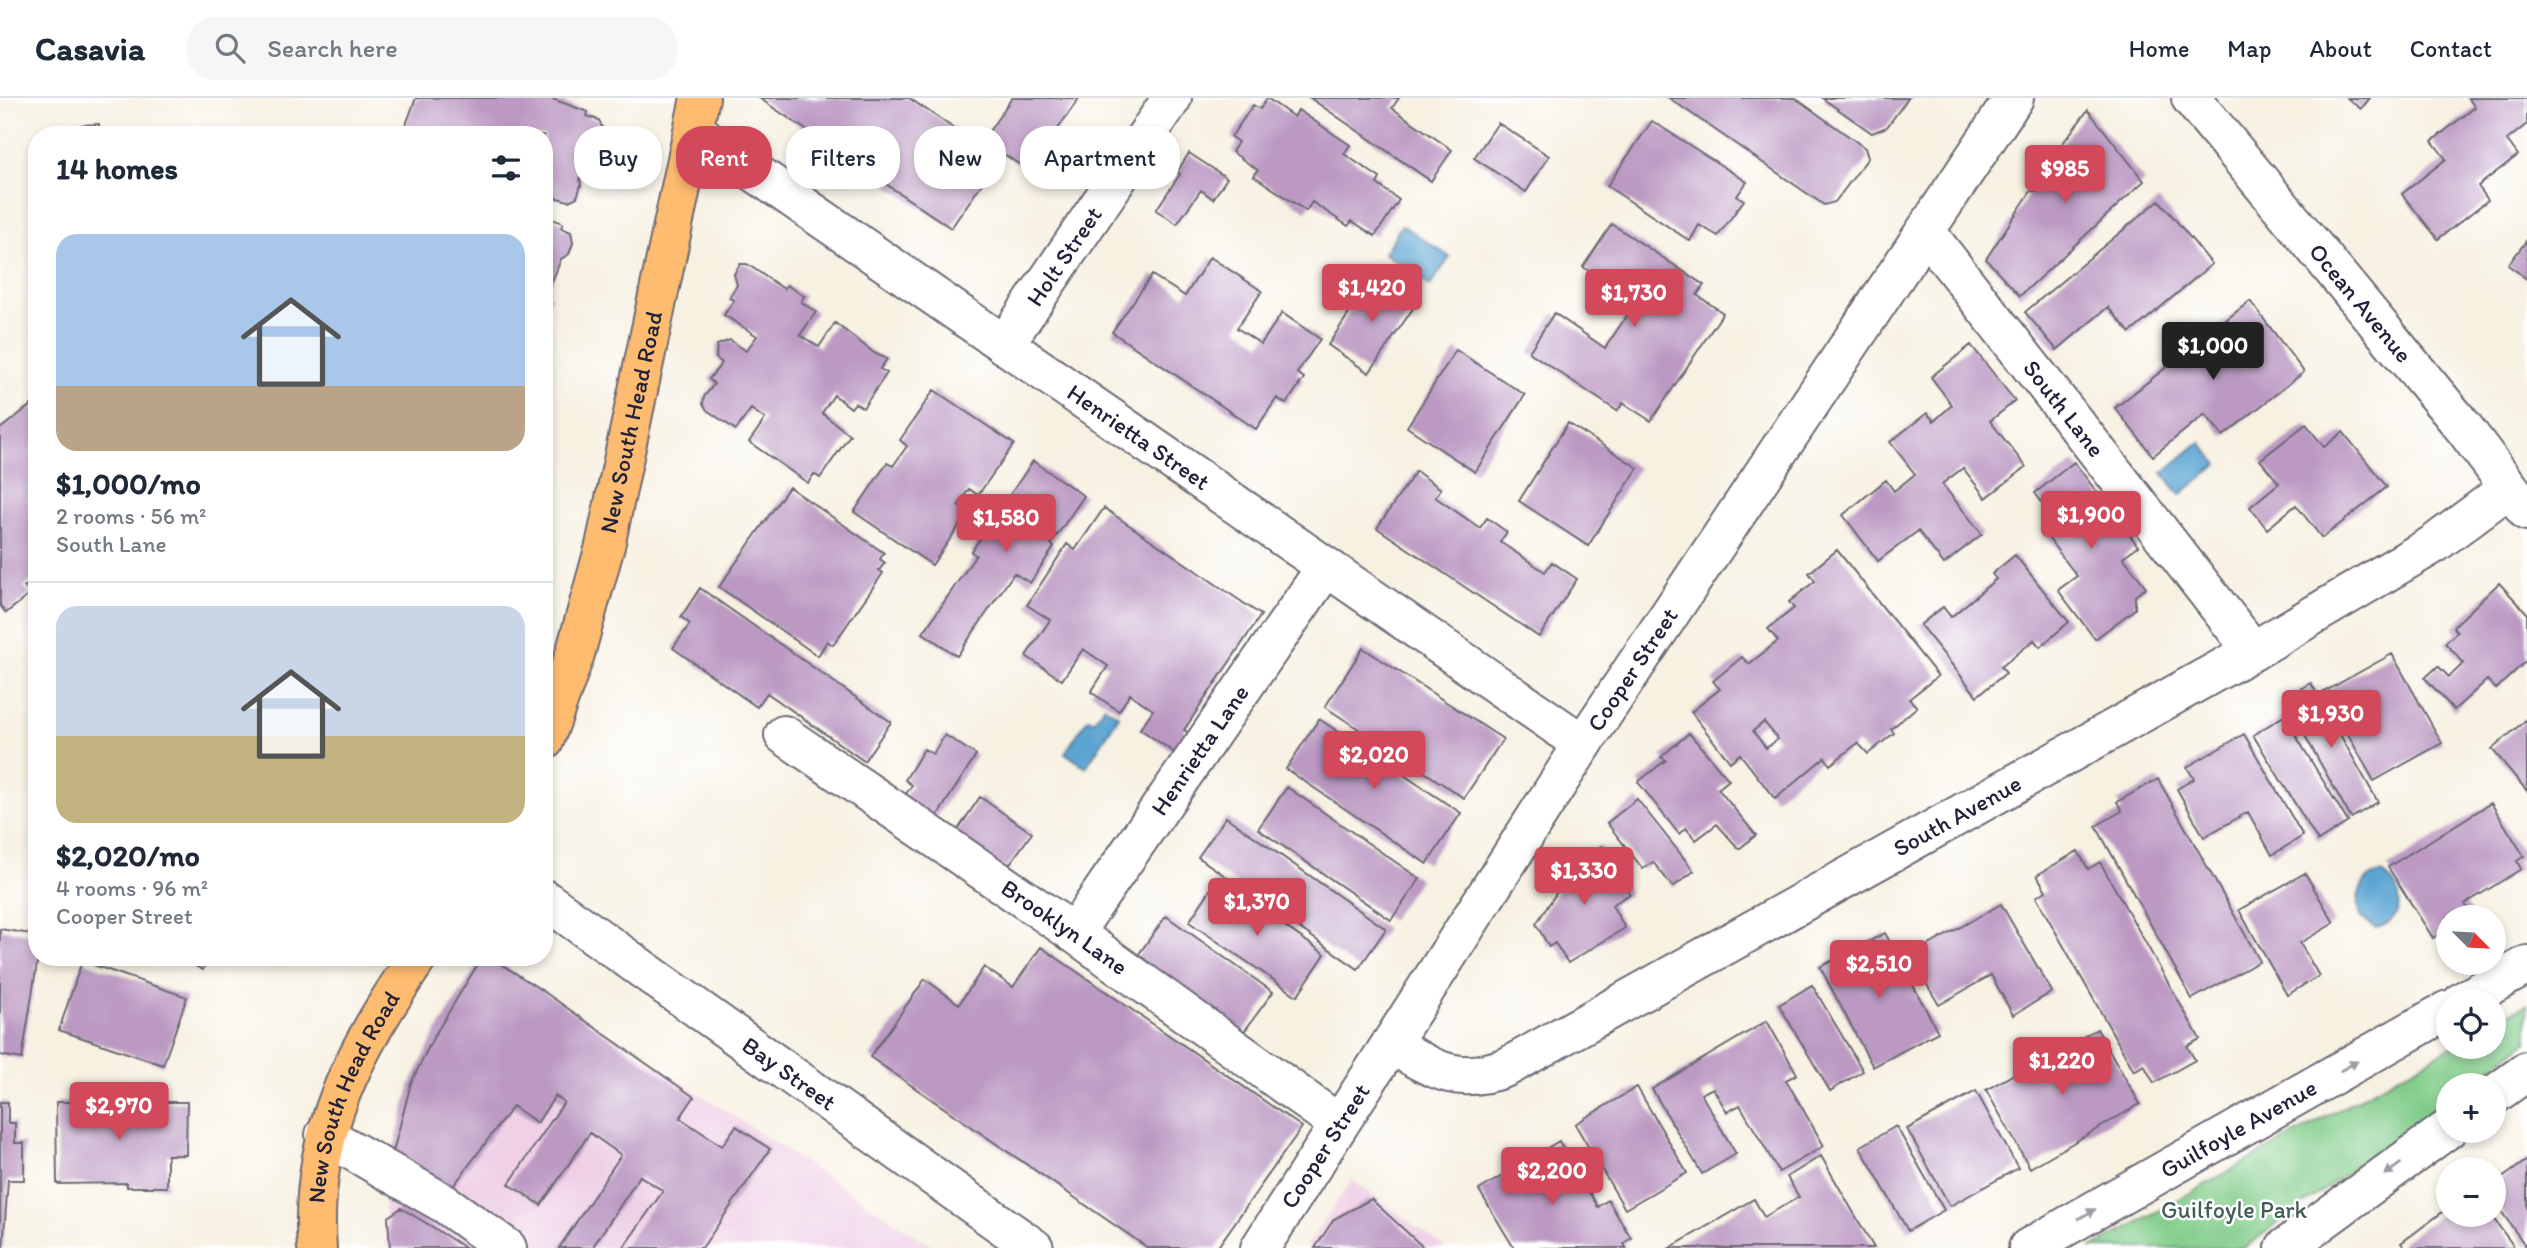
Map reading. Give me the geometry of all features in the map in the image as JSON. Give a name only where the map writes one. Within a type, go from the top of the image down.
[{"type":"main road","name":"New South Head Road","points":[[553,716],[575,654],[605,546],[697,115]]},
{"type":"main road","name":"New South Head Road","points":[[317,1248],[317,1188],[325,1135],[364,1041],[412,966]]},
{"type":"street","name":"Holt Street","points":[[1004,345],[1171,98]]},
{"type":"street","name":"Cooper Street","points":[[1260,1248],[1583,744],[2014,98]]},
{"type":"street","name":"Ocean Avenue","points":[[2191,98],[2464,428],[2518,500]]},
{"type":"street","name":"Henrietta Street","points":[[697,115],[1004,345],[1583,744]]},
{"type":"street","name":"South Lane","points":[[1926,232],[2253,651]]},
{"type":"street","name":"South Avenue","points":[[1391,1044],[1423,1063],[1456,1076],[1482,1076],[1507,1067],[2253,651],[2434,544],[2518,500]]},
{"type":"street","name":"Henrietta Lane","points":[[1074,933],[1326,567]]},
{"type":"street","name":"Brooklyn Lane","points":[[784,735],[1074,933],[1339,1124]]},
{"type":"street","name":"Bay Street","points":[[553,905],[1034,1248]]},
{"type":"street","points":[[2484,989],[2527,965]]},
{"type":"street","name":"Guilfoyle Avenue","points":[[2028,1248],[2436,1017]]},
{"type":"street","points":[[2506,1087],[2527,1071]]},
{"type":"street","points":[[325,1135],[446,1204],[507,1248]]},
{"type":"street","points":[[2285,1248],[2436,1138]]},
{"type":"shaded area","points":[[484,966],[504,966],[935,1248],[387,1248],[384,1203],[411,1083]]},
{"type":"shaded area","points":[[1352,1180],[1446,1248],[1305,1248]]},
{"type":"green space","name":"Guilfoyle Park","points":[[2527,1004],[2527,1042],[2506,1057],[2506,1015]]},
{"type":"green space","name":"Guilfoyle Park","points":[[2436,1055],[2436,1059],[2504,1059],[2484,1073],[2436,1073],[2436,1108],[2244,1248],[2092,1248]]},
{"type":"water","points":[[1402,225],[1450,257],[1430,286],[1384,253]]},
{"type":"water","points":[[2200,442],[2218,464],[2180,495],[2163,473]]},
{"type":"water","points":[[1104,706],[1119,716],[1086,767],[1065,753],[1088,718],[1094,721]]},
{"type":"water","points":[[2381,873],[2395,886],[2399,903],[2393,919],[2376,928],[2360,917],[2358,896],[2368,879]]},
{"type":"building","points":[[416,98],[550,98],[588,112],[587,116],[599,120],[602,126],[574,126],[574,189],[580,189],[577,197],[569,201],[553,197],[553,126],[406,126]]},
{"type":"building","points":[[759,98],[909,98],[950,126],[914,126],[914,189],[978,189],[951,228],[893,189],[900,189],[900,126],[800,126]]},
{"type":"building","points":[[1012,98],[1079,98],[1060,126],[1020,126],[1020,165],[1006,156],[1006,126],[993,126]]},
{"type":"building","points":[[1267,98],[1294,117],[1298,110],[1350,145],[1344,154],[1380,178],[1377,184],[1399,200],[1375,236],[1352,221],[1348,226],[1312,202],[1306,211],[1254,176],[1258,170],[1232,152],[1238,142],[1231,137],[1253,105],[1260,109]]},
{"type":"building","points":[[1310,98],[1399,98],[1392,108],[1452,150],[1431,181]]},
{"type":"building","points":[[1669,98],[1795,98],[1865,148],[1868,158],[1835,202],[1824,205]]},
{"type":"building","points":[[1822,98],[1908,98],[1887,127],[1872,133]]},
{"type":"building","points":[[2347,98],[2370,98],[2361,109]]},
{"type":"building","points":[[2468,98],[2527,98],[2527,124],[2507,140],[2518,155],[2478,186],[2488,200],[2438,239],[2402,194],[2446,159],[2432,141],[2475,107]]},
{"type":"building","points":[[2088,110],[2144,181],[2020,296],[1986,259],[2031,191],[2037,192],[2047,176],[2042,171]]},
{"type":"building","points":[[1652,121],[1747,182],[1737,196],[1744,200],[1718,236],[1699,225],[1690,241],[1607,186]]},
{"type":"building","points":[[1498,123],[1549,156],[1526,192],[1474,158]]},
{"type":"building","points":[[1189,153],[1227,178],[1213,199],[1201,190],[1177,224],[1156,210],[1170,189],[1180,189],[1180,167]]},
{"type":"building","points":[[2159,200],[2212,264],[2130,333],[2108,307],[2057,350],[2025,312]]},
{"type":"building","points":[[553,219],[563,223],[561,228],[571,232],[573,243],[569,254],[561,259],[553,279]]},
{"type":"building","points":[[1612,224],[1704,285],[1697,295],[1723,313],[1651,421],[1623,403],[1617,411],[1529,352],[1554,313],[1605,348],[1636,302],[1583,267]]},
{"type":"building","points":[[2527,240],[2527,279],[2508,265]]},
{"type":"building","points":[[1210,257],[1262,291],[1237,328],[1261,344],[1282,313],[1320,339],[1297,373],[1304,378],[1286,404],[1277,398],[1256,429],[1112,332],[1152,275],[1185,296]]},
{"type":"building","points":[[740,264],[747,264],[784,289],[787,285],[804,296],[801,302],[816,312],[800,335],[819,347],[835,323],[874,353],[887,359],[880,369],[887,373],[863,408],[855,403],[851,408],[834,395],[822,413],[850,435],[820,478],[814,474],[808,483],[749,442],[765,419],[751,409],[736,430],[707,410],[703,404],[704,397],[714,384],[709,379],[722,363],[716,358],[717,345],[730,340],[746,351],[757,336],[724,315],[734,300],[729,298],[737,285],[734,274]]},
{"type":"building","points":[[1374,276],[1416,304],[1369,373],[1328,345]]},
{"type":"building","points":[[2250,301],[2304,372],[2223,436],[2205,414],[2153,456],[2115,408]]},
{"type":"building","points":[[1971,345],[2015,401],[1990,421],[2026,467],[1986,498],[1963,468],[1942,484],[1982,534],[1944,564],[1918,531],[1878,561],[1843,515],[1886,480],[1894,491],[1915,474],[1890,442],[1927,413],[1934,421],[1952,405],[1931,377]]},
{"type":"building","points":[[1456,350],[1525,395],[1475,472],[1407,427]]},
{"type":"building","points":[[934,390],[1014,444],[978,495],[969,489],[958,506],[968,513],[932,565],[854,512],[887,463],[893,466],[907,446],[900,440]]},
{"type":"building","points":[[28,407],[28,584],[24,587],[28,596],[6,613],[0,605],[0,429]]},
{"type":"building","points":[[1568,423],[1638,468],[1588,546],[1519,501]]},
{"type":"building","points":[[2306,424],[2324,447],[2343,432],[2387,487],[2322,538],[2296,505],[2267,529],[2250,507],[2279,483],[2260,460]]},
{"type":"building","points":[[1033,461],[1084,496],[1051,544],[1054,547],[1030,583],[1014,573],[957,656],[923,633],[976,555],[971,552]]},
{"type":"building","points":[[2074,462],[2138,546],[2123,557],[2146,587],[2135,596],[2135,609],[2095,639],[2058,590],[2077,576],[2045,534],[2058,524],[2035,493]]},
{"type":"building","points":[[1416,471],[1441,489],[1435,497],[1480,528],[1487,518],[1507,532],[1500,542],[1545,572],[1552,562],[1577,579],[1539,637],[1377,528]]},
{"type":"building","points":[[789,487],[884,553],[880,559],[885,563],[879,570],[883,573],[833,645],[827,641],[818,656],[719,587]]},
{"type":"building","points":[[1104,508],[1261,615],[1184,730],[1192,735],[1178,755],[1140,729],[1153,710],[1130,694],[1119,711],[1091,692],[1108,666],[1083,649],[1062,680],[1026,656],[1050,620],[1027,605],[1067,544],[1075,550]]},
{"type":"building","points":[[1837,550],[1938,676],[1909,699],[1917,707],[1891,729],[1894,733],[1868,754],[1858,743],[1830,765],[1825,757],[1775,799],[1740,754],[1730,762],[1691,712],[1720,689],[1713,681],[1742,657],[1749,664],[1778,641],[1768,629],[1794,608],[1789,602],[1815,581],[1809,573]],"holes":[[[1764,722],[1778,739],[1766,748],[1753,731]]]},
{"type":"building","points":[[2015,555],[2069,622],[2040,647],[2034,640],[2001,667],[2006,673],[1977,696],[1920,625],[1943,607],[1951,617],[1996,579],[1992,574]]},
{"type":"building","points":[[2499,583],[2527,613],[2527,660],[2496,689],[2487,680],[2454,710],[2425,678],[2438,666],[2449,677],[2464,663],[2445,643],[2457,632],[2453,627]]},
{"type":"building","points":[[700,588],[891,722],[864,761],[767,693],[757,707],[673,648],[690,624],[681,617]]},
{"type":"building","points":[[1363,648],[1503,739],[1464,798],[1325,707]]},
{"type":"building","points":[[2392,654],[2442,743],[2374,781],[2324,692]]},
{"type":"building","points":[[2311,683],[2378,802],[2351,818],[2284,698]]},
{"type":"building","points":[[2284,716],[2348,822],[2318,841],[2253,735]]},
{"type":"building","points":[[1319,719],[1461,813],[1427,864],[1286,769]]},
{"type":"building","points":[[2527,719],[2527,791],[2492,749]]},
{"type":"building","points":[[1689,733],[1729,780],[1718,789],[1756,835],[1739,849],[1717,824],[1696,840],[1686,828],[1679,834],[1638,782],[1666,760],[1661,757]]},
{"type":"building","points":[[2244,734],[2303,836],[2272,855],[2248,812],[2204,837],[2177,789],[2194,779],[2187,767]]},
{"type":"building","points":[[945,735],[976,755],[936,818],[904,797],[912,785],[905,780],[924,749],[933,754]]},
{"type":"building","points":[[2158,779],[2260,961],[2192,999],[2096,826],[2122,811],[2117,802]]},
{"type":"building","points":[[1287,787],[1420,879],[1391,920],[1258,829]]},
{"type":"building","points":[[980,797],[1032,833],[1006,869],[955,834]]},
{"type":"building","points":[[1637,799],[1694,871],[1673,887],[1653,862],[1643,869],[1607,823]]},
{"type":"building","points":[[2491,803],[2524,856],[2517,861],[2521,869],[2466,905],[2436,905],[2436,936],[2433,938],[2388,867]]},
{"type":"building","points":[[1226,817],[1386,929],[1358,969],[1198,857]]},
{"type":"building","points":[[1601,846],[1630,894],[1612,905],[1625,928],[1568,963],[1555,943],[1549,947],[1536,924],[1578,860]]},
{"type":"building","points":[[2078,851],[2088,869],[2100,862],[2200,1039],[2187,1046],[2195,1060],[2154,1083],[2144,1065],[2134,1071],[2036,897],[2046,891],[2037,875]]},
{"type":"building","points":[[2305,873],[2334,923],[2300,943],[2319,976],[2287,995],[2239,910]]},
{"type":"building","points":[[1217,880],[1325,954],[1297,996],[1189,922]]},
{"type":"building","points":[[2001,904],[2052,992],[2013,1015],[1991,975],[1939,1005],[1910,956]]},
{"type":"building","points":[[1166,916],[1273,992],[1243,1033],[1136,958]]},
{"type":"building","points":[[0,929],[28,934],[28,966],[37,966],[22,1059],[0,1055]]},
{"type":"building","points":[[1885,933],[1938,1032],[1873,1067],[1820,967]]},
{"type":"building","points":[[1041,947],[1302,1127],[1217,1248],[1148,1248],[870,1057],[925,979],[959,1004],[984,967],[1013,987]]},
{"type":"building","points":[[80,966],[97,966],[187,997],[163,1065],[59,1030]]},
{"type":"building","points":[[477,966],[504,966],[694,1097],[680,1118],[722,1146],[736,1126],[770,1149],[702,1248],[623,1248],[663,1191],[640,1176],[592,1248],[559,1248],[621,1155],[590,1133],[541,1205],[509,1184],[564,1102],[555,1096],[537,1123],[513,1106],[449,1192],[392,1156],[411,1083],[433,1038]]},
{"type":"building","points":[[1812,985],[1863,1071],[1830,1091],[1779,1005]]},
{"type":"building","points":[[1767,1021],[1797,1074],[1786,1080],[1824,1146],[1779,1172],[1740,1105],[1727,1112],[1713,1088],[1701,1094],[1736,1154],[1702,1174],[1652,1089]]},
{"type":"building","points":[[2097,1029],[2140,1104],[2030,1168],[1986,1090],[2030,1065],[2024,1055],[2048,1042],[2054,1053]]},
{"type":"building","points":[[1637,1087],[1687,1173],[1625,1209],[1575,1124]]},
{"type":"building","points":[[1976,1091],[2018,1168],[1950,1206],[1907,1129]]},
{"type":"building","points":[[0,1102],[8,1102],[8,1123],[15,1123],[15,1143],[24,1143],[24,1180],[8,1180],[3,1248],[0,1248]]},
{"type":"building","points":[[56,1102],[187,1102],[186,1155],[167,1155],[167,1187],[127,1187],[127,1183],[57,1184]]},
{"type":"building","points":[[1896,1126],[1944,1210],[1908,1231],[1860,1147]]},
{"type":"building","points":[[1559,1141],[1598,1207],[1608,1200],[1631,1238],[1624,1243],[1626,1248],[1514,1248],[1479,1190]]},
{"type":"building","points":[[1821,1156],[1874,1248],[1670,1248],[1754,1199],[1764,1217],[1799,1197],[1787,1177]]},
{"type":"building","points":[[2527,1160],[2527,1248],[2506,1218],[2506,1175]]},
{"type":"building","points":[[1371,1199],[1424,1248],[1315,1248],[1334,1219]]},
{"type":"building","points":[[401,1208],[465,1248],[390,1248],[388,1217]]},
{"type":"building","points":[[2436,1217],[2436,1227],[2500,1227],[2515,1248],[2405,1248],[2401,1243]]}]
